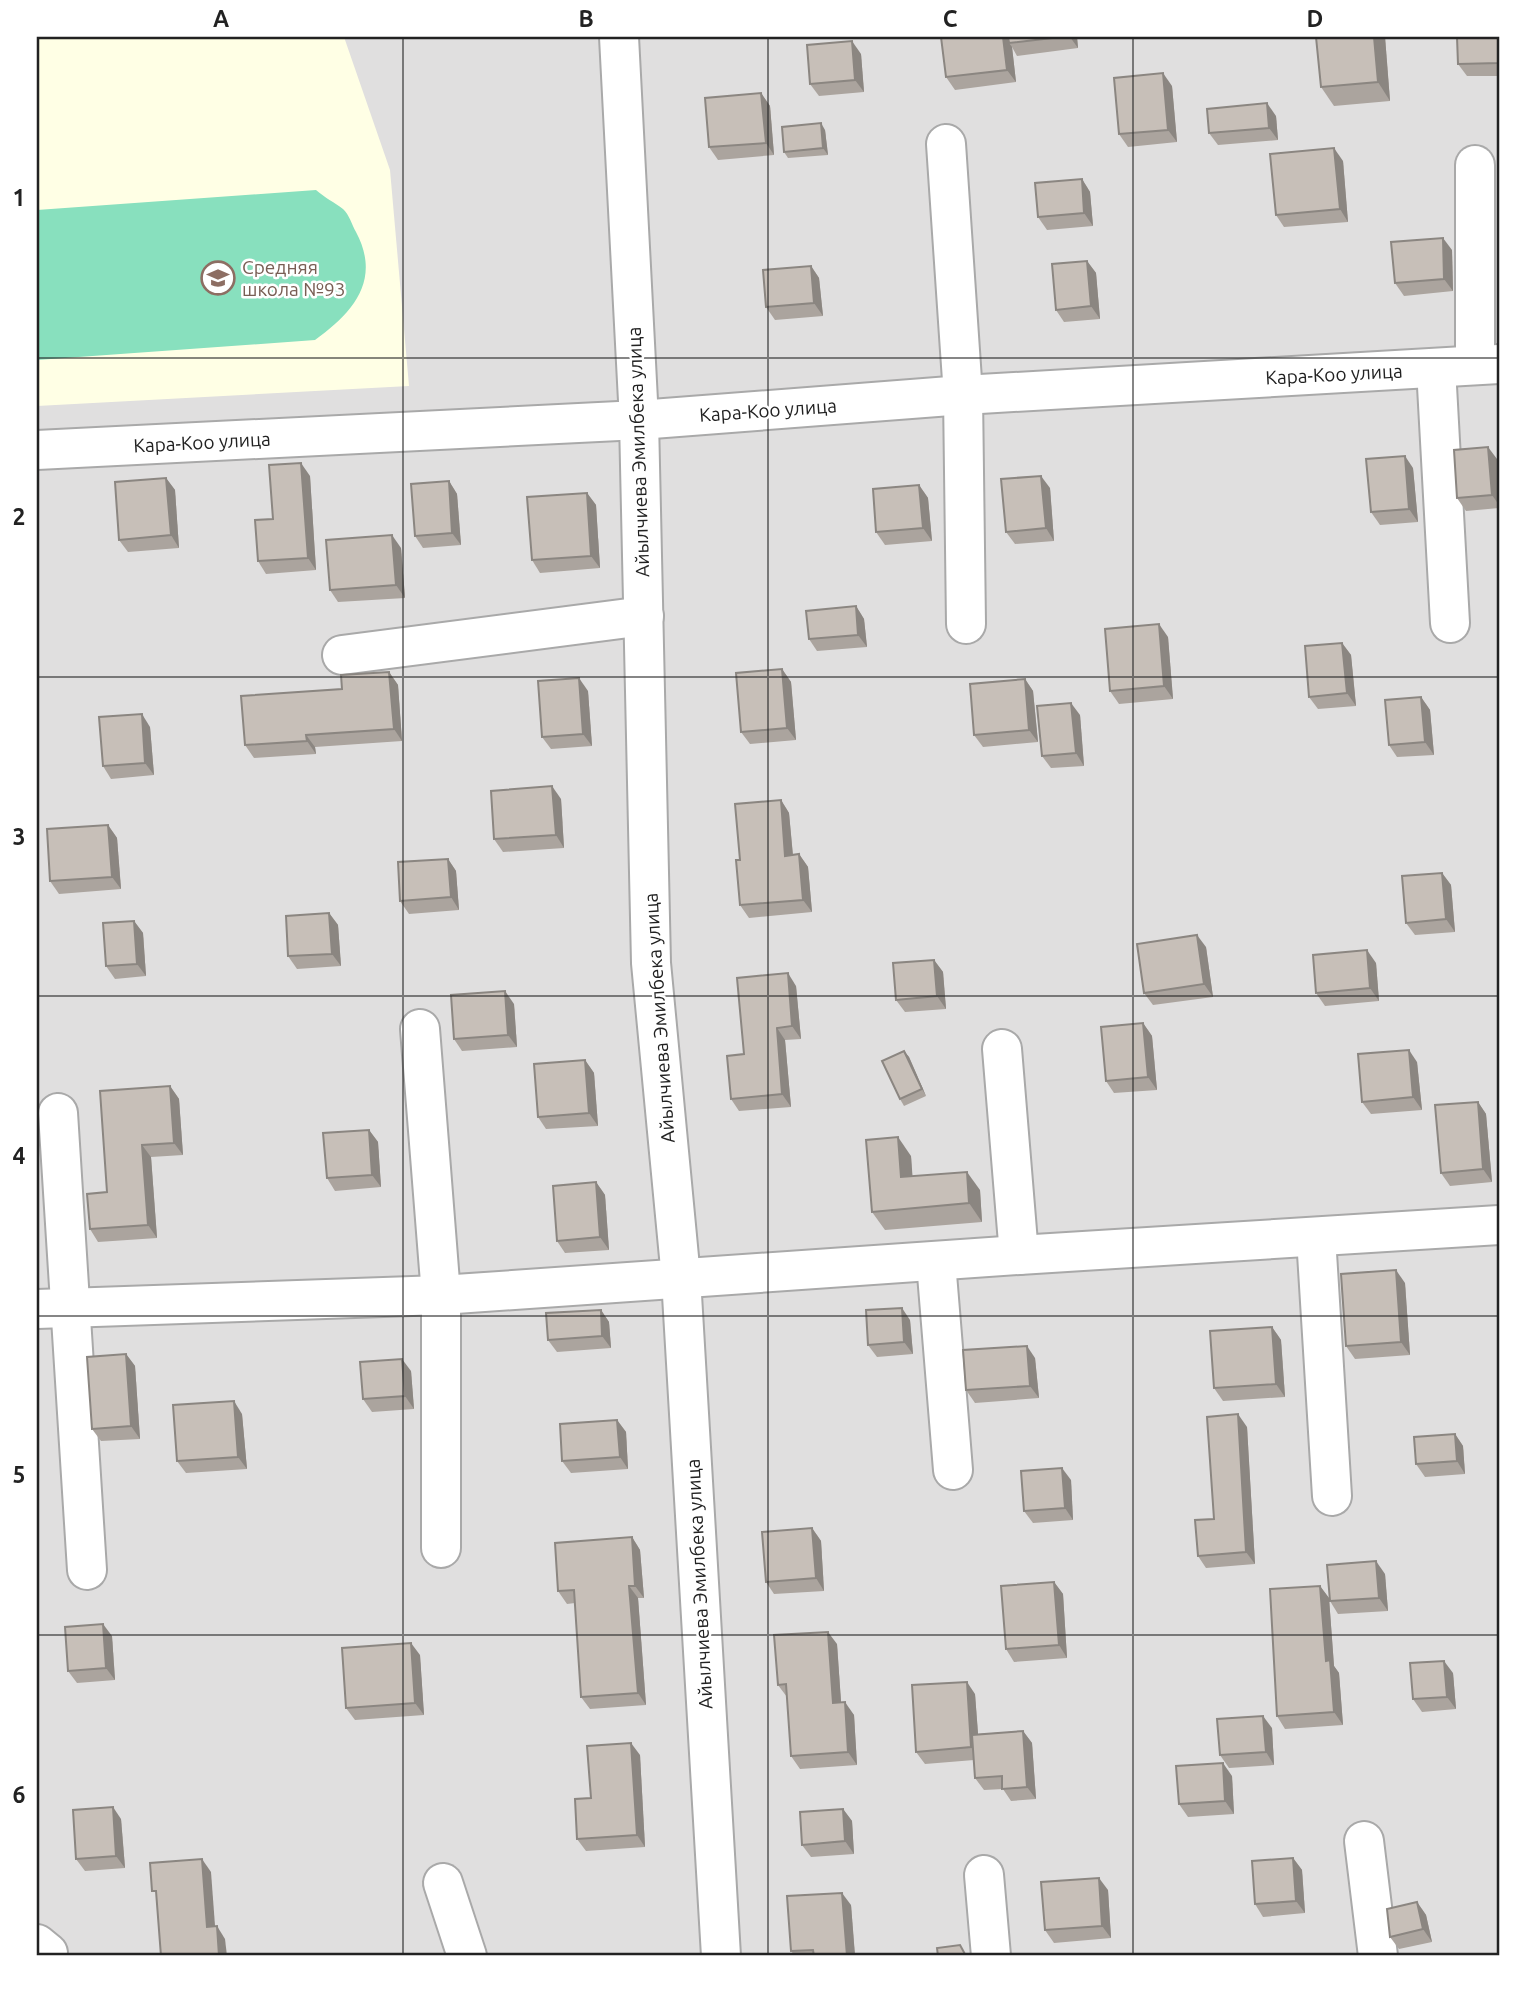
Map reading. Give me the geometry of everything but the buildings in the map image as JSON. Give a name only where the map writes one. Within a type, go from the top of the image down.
[{"type":"street","name":"Айылчиева Эмилбека улица","points":[[619,37],[639,420],[651,964],[681,1278],[721,1956]]},
{"type":"street","points":[[946,144],[963,395],[966,624]]},
{"type":"street","points":[[1475,165],[1487,365]]},
{"type":"street","name":"Кара-Коо улица","points":[[37,450],[639,420],[963,395],[1487,365]]},
{"type":"street","points":[[1436,368],[1450,623]]},
{"type":"street","points":[[342,655],[643,616]]},
{"type":"street","points":[[420,1028],[441,1295],[442,1548]]},
{"type":"street","points":[[1002,1048],[1019,1255]]},
{"type":"street","points":[[58,1113],[53,1307],[86,1570]]},
{"type":"street","points":[[53,1307],[441,1295],[1499,1225]]},
{"type":"street","points":[[1317,1237],[1332,1496]]},
{"type":"street","points":[[936,1262],[953,1470]]},
{"type":"street","points":[[1364,1841],[1378,1956]]},
{"type":"street","points":[[984,1875],[991,1956]]},
{"type":"street","points":[[443,1882],[467,1956]]},
{"type":"shaded area","points":[[37,37],[1499,37],[1499,1956],[37,1956]]},
{"type":"shaded area","name":"Средняя школа №93","points":[[37,37],[344,37],[390,170],[409,386],[37,406]]},
{"type":"green space","points":[[316,190],[347,214],[363,250],[366,266],[364,281],[351,307],[315,340],[37,360],[37,210]]},
{"type":"place","name":"Средняя школа №93","points":[[218,278]]}]
